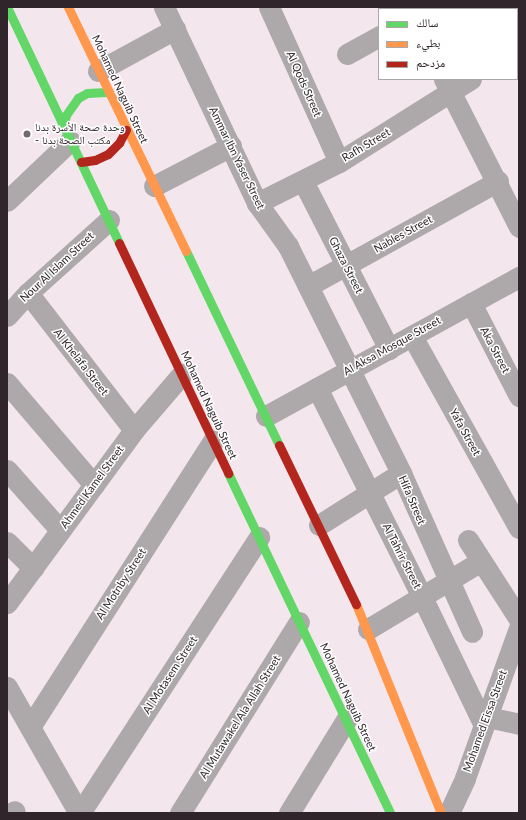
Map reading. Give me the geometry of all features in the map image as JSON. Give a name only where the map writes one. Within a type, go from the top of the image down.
[{"type":"main road","name":"Mohamed Naguib Street","points":[[68,7],[107,92],[319,524],[368,629],[437,798],[441,813]]},
{"type":"main road","name":"Mohamed Naguib Street","points":[[8,11],[13,35],[67,133],[390,813]]},
{"type":"main road","points":[[67,133],[66,115],[78,98],[97,91],[107,92]]},
{"type":"main road","points":[[81,162],[95,160],[108,154],[119,143],[126,130]]},
{"type":"street","name":"Ammar Ibn Yaser Street","points":[[164,7],[257,203],[288,246],[349,370]]},
{"type":"street","name":"Al Qods Street","points":[[269,7],[339,162]]},
{"type":"street","points":[[98,71],[175,29]]},
{"type":"street","points":[[347,54],[378,37]]},
{"type":"street","name":"Rafh Street","points":[[257,203],[339,162],[448,86],[468,80]]},
{"type":"street","points":[[448,86],[498,181],[519,227]]},
{"type":"street","points":[[7,201],[67,133]]},
{"type":"street","points":[[154,186],[230,146]]},
{"type":"street","name":"Ghaza Street","points":[[303,181],[389,348]]},
{"type":"street","name":"Nables Street","points":[[308,286],[498,181]]},
{"type":"street","name":"Nour Al Islam Street","points":[[7,316],[28,293],[109,220]]},
{"type":"street","name":"Al Aksa Mosque Street","points":[[266,416],[519,277]]},
{"type":"street","name":"Al Khelafa Street","points":[[28,293],[134,430]]},
{"type":"street","name":"Aka Street","points":[[471,303],[519,396]]},
{"type":"street","name":"Yafa Street","points":[[412,336],[519,528]]},
{"type":"street","name":"Hifa Street","points":[[349,370],[401,473],[472,632]]},
{"type":"street","name":"Ahmed Kamel Street","points":[[7,603],[134,430],[182,374]]},
{"type":"street","points":[[7,382],[94,485]]},
{"type":"street","name":"Al Tahrir Street","points":[[317,388],[485,721]]},
{"type":"street","name":"Al Motnby Street","points":[[30,727],[213,441]]},
{"type":"street","points":[[7,470],[60,530]]},
{"type":"street","points":[[319,524],[401,473]]},
{"type":"street","name":"Al Motasem Street","points":[[80,813],[259,537]]},
{"type":"street","points":[[468,540],[519,618]]},
{"type":"street","points":[[7,542],[33,568]]},
{"type":"street","points":[[368,629],[481,560]]},
{"type":"street","name":"Al Mutawakel Ala Allah Street","points":[[180,813],[299,622]]},
{"type":"street","name":"Mohamed Eissa Street","points":[[449,813],[519,628]]},
{"type":"street","points":[[7,687],[80,813]]},
{"type":"street","points":[[289,813],[346,720]]},
{"type":"street","points":[[485,721],[519,724]]},
{"type":"traffic: fast","points":[[7,7],[119,243]]},
{"type":"traffic: fast","points":[[64,125],[66,115],[78,98],[87,93],[107,92]]},
{"type":"traffic: fast","points":[[186,251],[279,445]]},
{"type":"traffic: fast","points":[[228,473],[390,813]]},
{"type":"traffic: slow","points":[[68,7],[186,251]]},
{"type":"traffic: slow","points":[[356,604],[441,813]]},
{"type":"traffic: jam","points":[[81,162],[95,160],[108,154],[119,143],[126,130]]},
{"type":"traffic: jam","points":[[119,243],[228,473]]},
{"type":"traffic: jam","points":[[279,445],[356,604]]},
{"type":"place","name":"وحدة صحة الأسرة بدنا - مكتب الصحة بدنا","points":[[27,134]]}]
